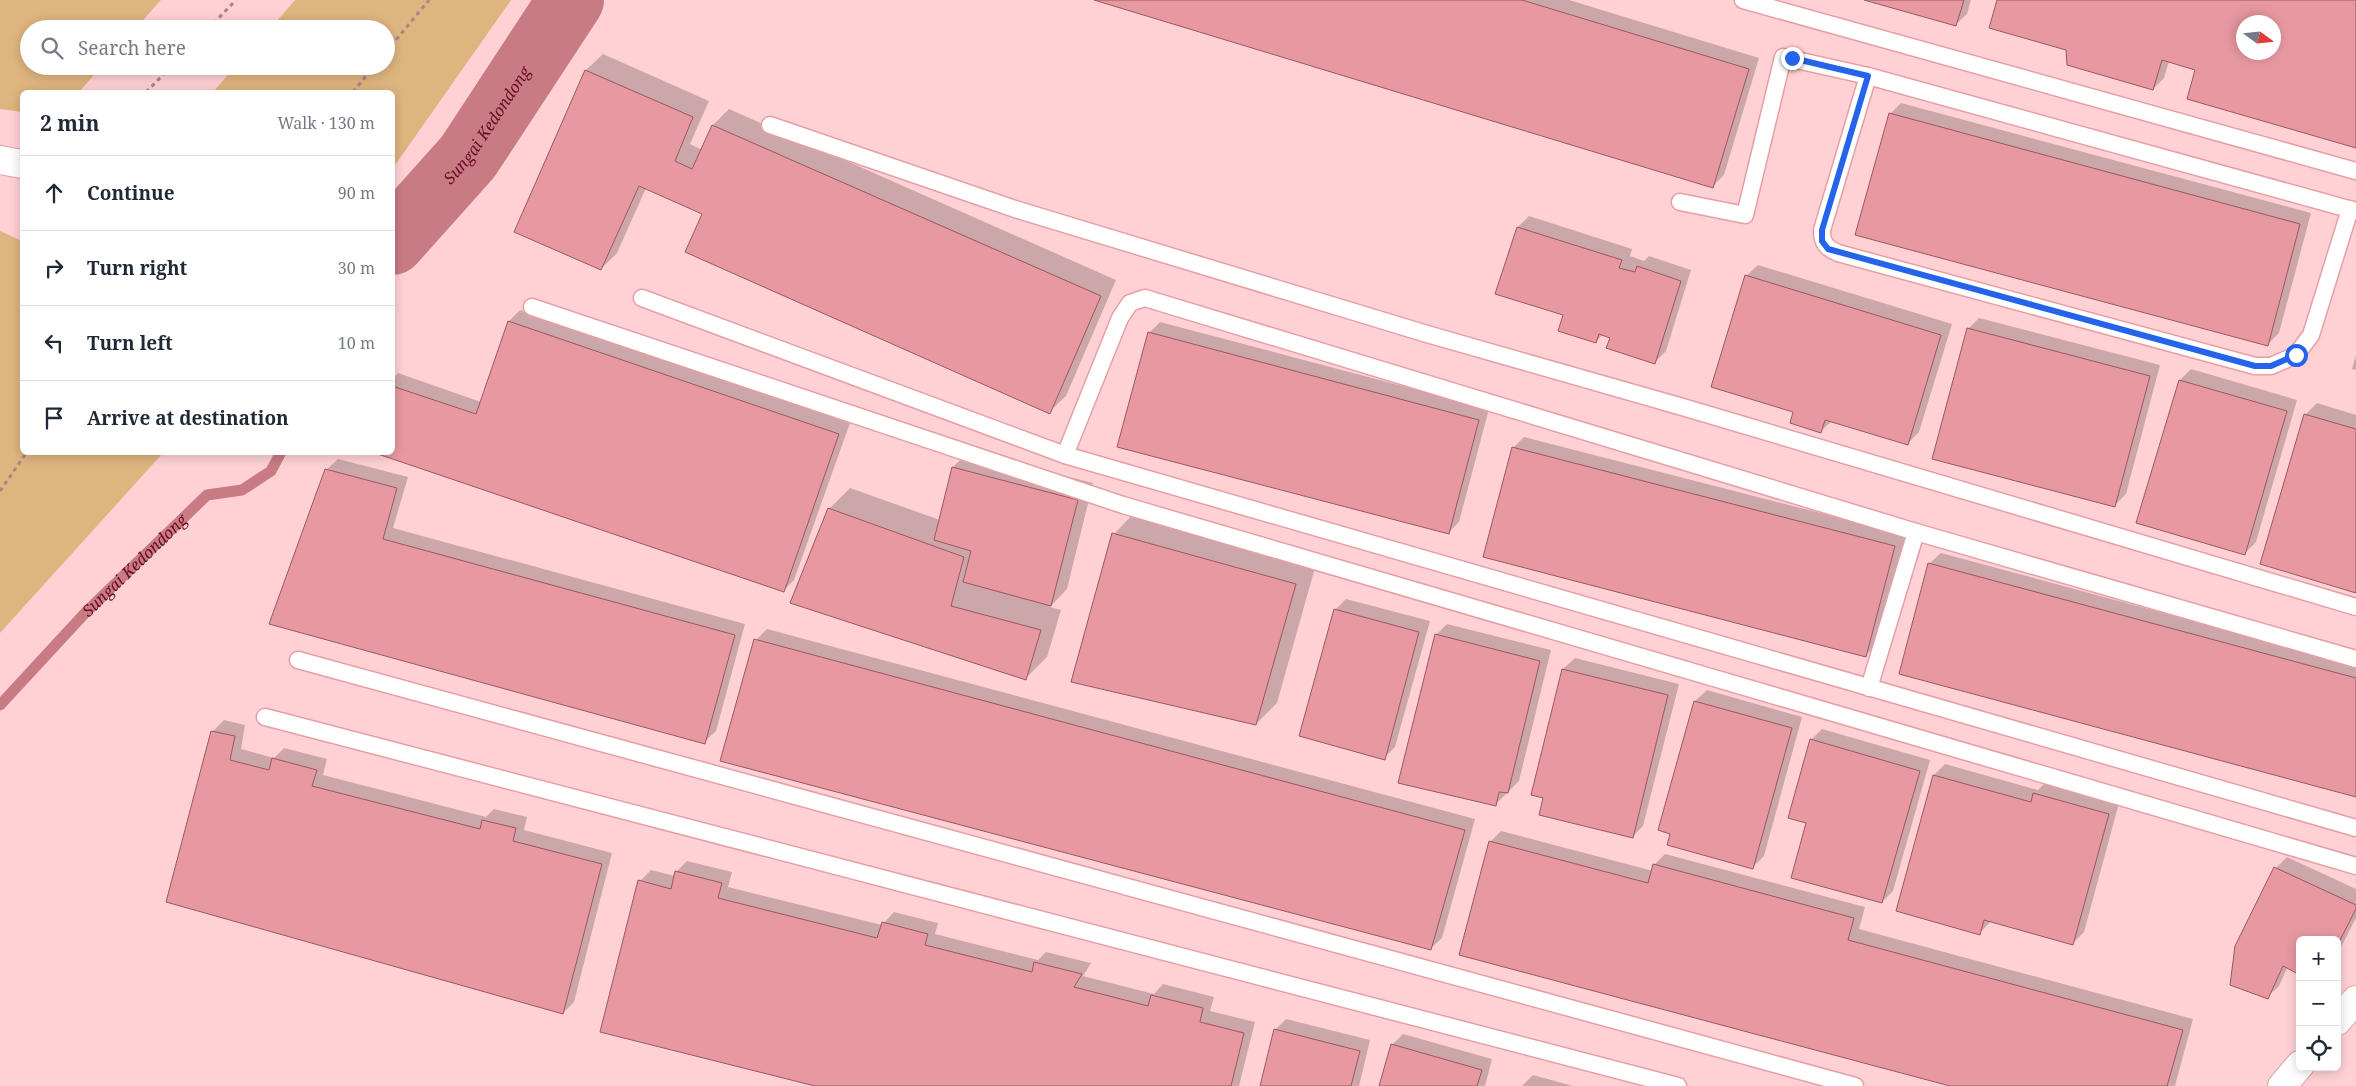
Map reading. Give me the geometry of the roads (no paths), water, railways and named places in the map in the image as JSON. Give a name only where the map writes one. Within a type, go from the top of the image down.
[{"type":"street","points":[[0,160],[20,164]]},
{"type":"street","points":[[2341,1017],[2356,1000]]},
{"type":"street","points":[[2282,1086],[2296,1070]]},
{"type":"lane","points":[[1743,0],[2356,171]]},
{"type":"lane","points":[[1680,202],[1745,215],[1783,57],[1868,76],[2353,210],[2311,335],[2296,355],[2271,366],[2255,366],[1828,249],[1822,241],[1822,230],[1868,76]]},
{"type":"lane","points":[[770,125],[1015,209],[1427,334],[1686,408],[2356,607]]},
{"type":"lane","points":[[642,298],[1065,455],[2356,828]]},
{"type":"lane","points":[[1065,455],[1120,318],[1130,303],[1145,298],[1916,532],[2356,660]]},
{"type":"lane","points":[[532,307],[1123,505],[2356,866]]},
{"type":"lane","points":[[1869,688],[1916,532]]},
{"type":"lane","points":[[298,660],[1855,1086]]},
{"type":"lane","points":[[265,717],[1678,1086]]},
{"type":"waterway","name":"Sungai Kedondong","points":[[395,239],[468,157],[571,0]]},
{"type":"waterway","name":"Sungai Kedondong","points":[[0,705],[86,612],[207,495],[242,490],[271,471],[279,455]]}]
